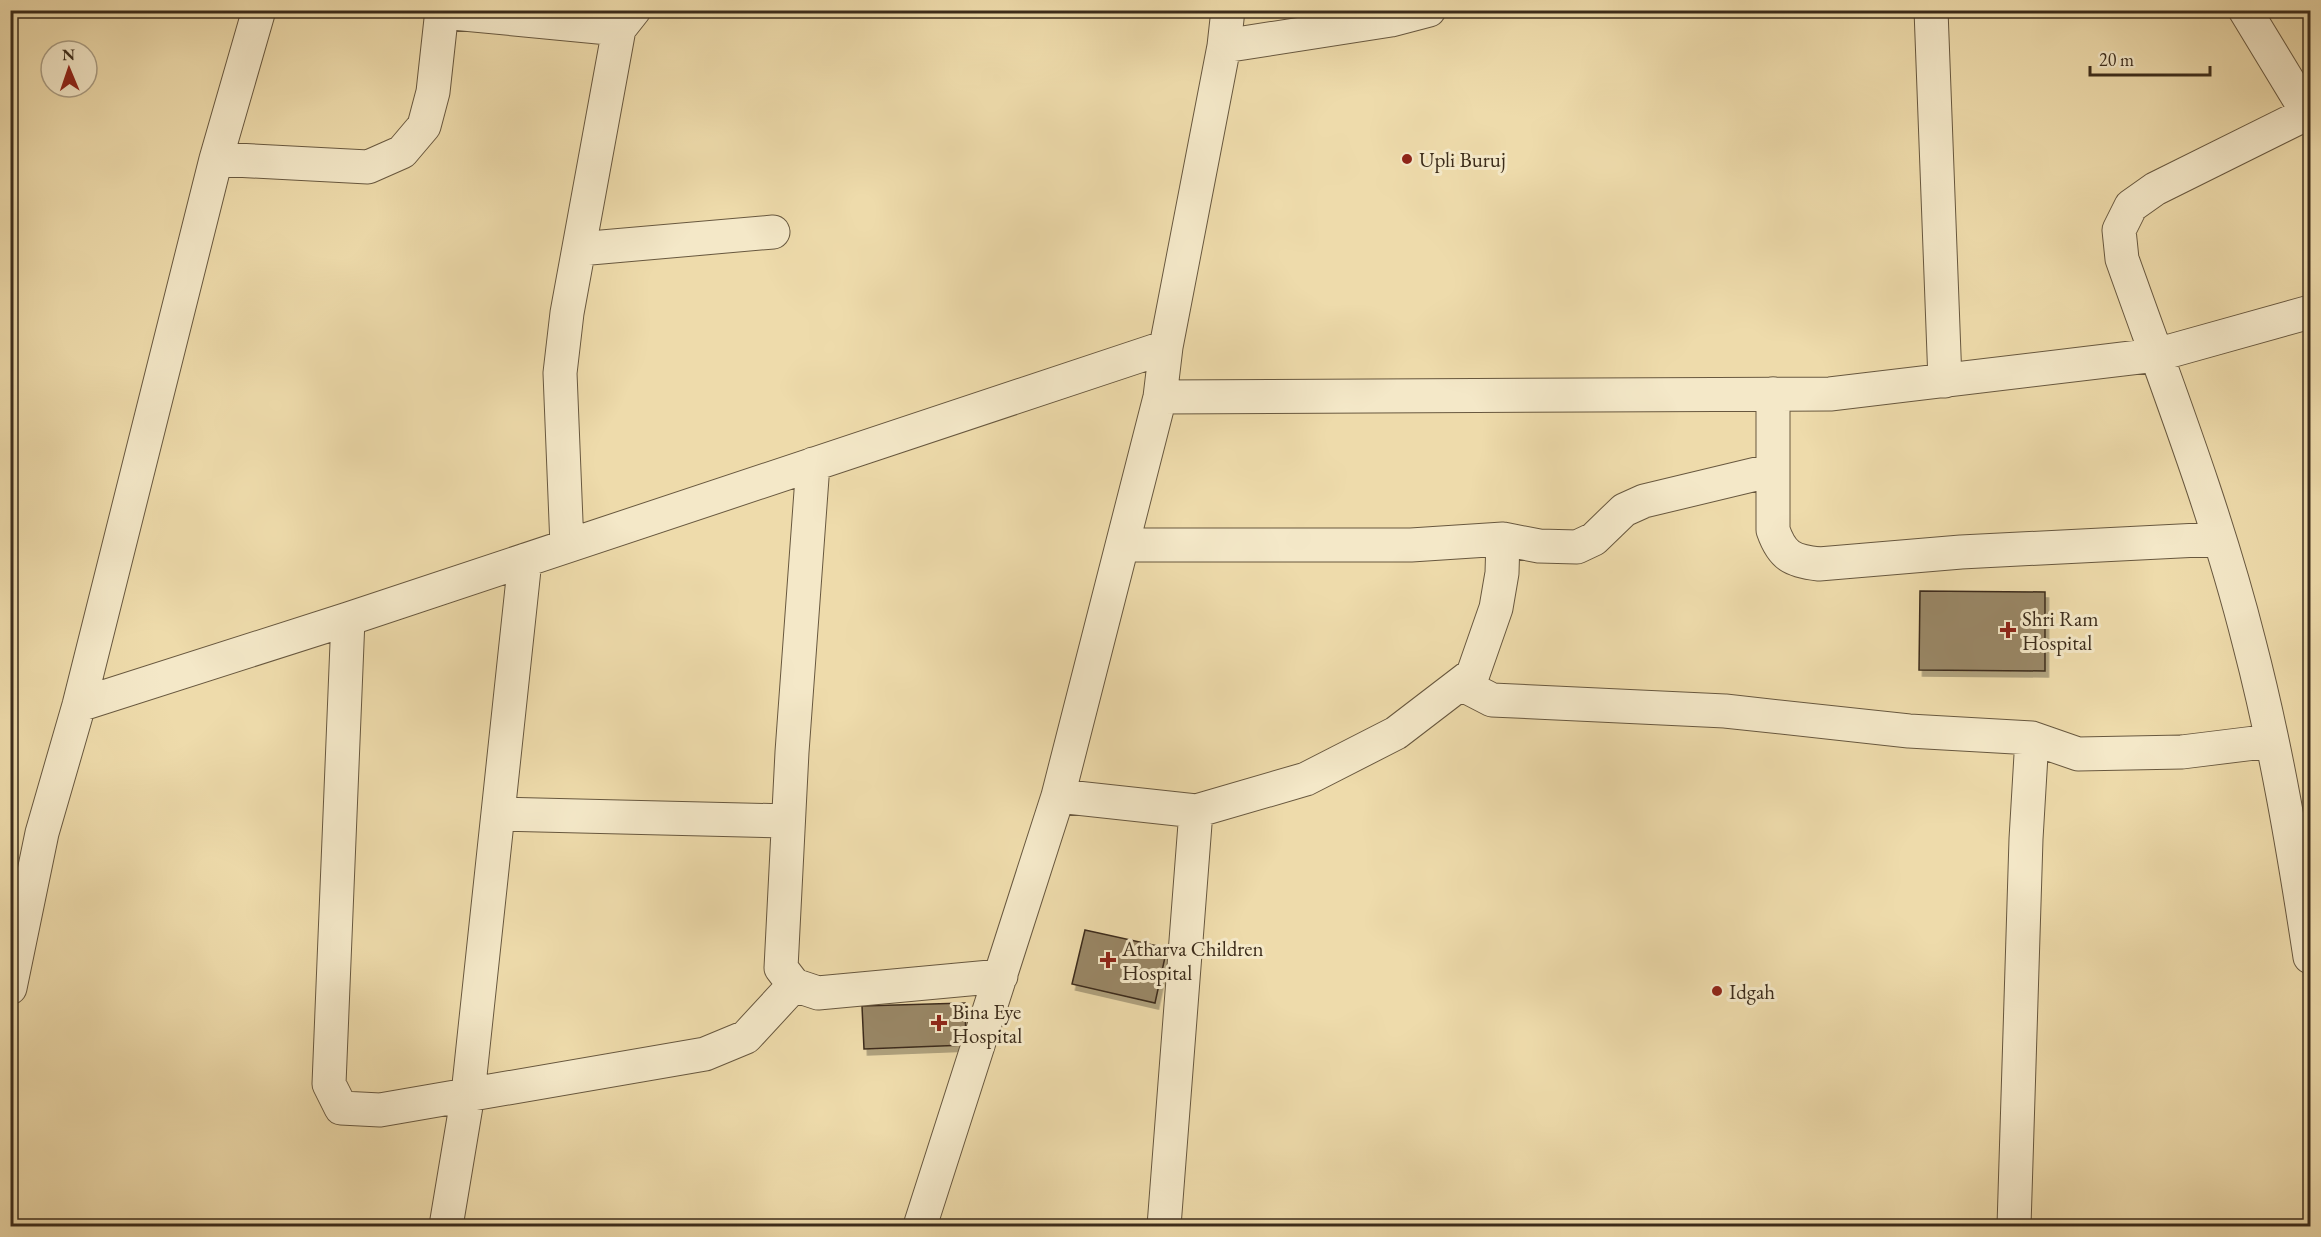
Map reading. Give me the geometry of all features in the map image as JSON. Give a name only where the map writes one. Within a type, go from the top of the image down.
[{"type":"street","points":[[10,988],[42,833],[79,705],[216,159],[258,10]]},
{"type":"street","points":[[920,1227],[1058,796],[1123,545],[1160,397],[1166,347],[1224,46],[1228,10]]},
{"type":"street","points":[[1224,46],[1390,20],[1429,10]]},
{"type":"street","points":[[1931,10],[1945,381]]},
{"type":"street","points":[[2245,10],[2309,115],[2156,189],[2131,206],[2119,230],[2122,260],[2195,459],[2249,642],[2296,865],[2310,957]]},
{"type":"street","points":[[216,159],[368,166],[402,152],[424,126],[433,92],[442,11],[626,20],[579,249],[560,373],[567,546]]},
{"type":"street","points":[[579,249],[773,232]]},
{"type":"street","points":[[1160,397],[1830,394],[2156,355],[2310,312]]},
{"type":"street","points":[[79,705],[348,619],[1166,347]]},
{"type":"street","points":[[1773,394],[1773,530],[1779,547],[1796,561],[1819,564],[1961,552],[2219,539]]},
{"type":"street","points":[[813,464],[788,821],[781,968],[794,985],[818,993],[1001,976]]},
{"type":"street","points":[[1123,545],[1411,545],[1503,539],[1539,546],[1576,546],[1594,539],[1624,510],[1644,501],[1773,470]]},
{"type":"street","points":[[1058,796],[1196,811],[1306,779],[1396,733],[1473,674],[1496,608],[1502,573],[1503,539]]},
{"type":"street","points":[[446,1227],[468,1094],[525,560]]},
{"type":"street","points":[[348,619],[329,1084],[341,1108],[380,1110],[705,1054],[746,1037],[794,985]]},
{"type":"street","points":[[1461,684],[1492,700],[1725,711],[1909,731],[2032,738],[2078,754],[2182,752],[2271,741]]},
{"type":"street","points":[[2014,1227],[2025,850],[2032,738]]},
{"type":"street","points":[[1164,1227],[1196,811]]},
{"type":"street","points":[[498,814],[788,821]]},
{"type":"building","points":[[1920,591],[2045,592],[2045,671],[1919,670]]},
{"type":"building","points":[[1085,930],[1167,948],[1155,1003],[1072,984]]},
{"type":"building","points":[[965,1003],[966,1045],[864,1049],[862,1006]]},
{"type":"place","name":"Upli Buruj","points":[[1407,159]]},
{"type":"place","name":"Shri Ram Hospital","points":[[2008,630]]},
{"type":"place","name":"Atharva Children Hospital","points":[[1108,960]]},
{"type":"place","name":"Idgah","points":[[1717,991]]},
{"type":"place","name":"Bina Eye Hospital","points":[[939,1023]]}]
